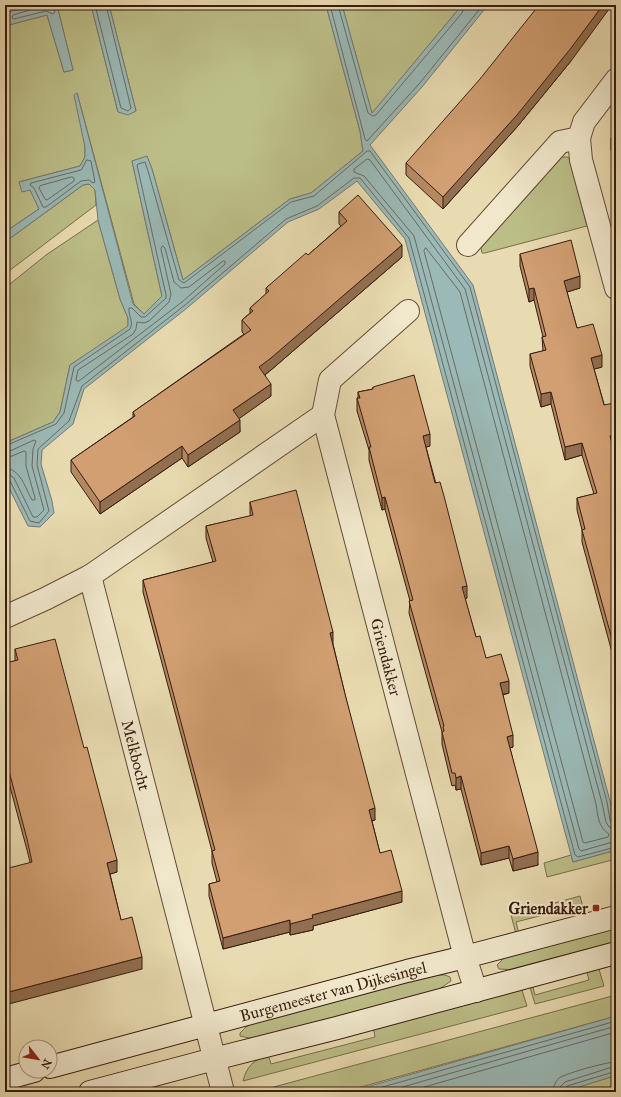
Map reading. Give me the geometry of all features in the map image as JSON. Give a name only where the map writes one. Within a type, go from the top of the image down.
[{"type":"street","points":[[616,80],[584,122],[579,138],[581,160],[616,288]]},
{"type":"street","points":[[468,245],[560,142],[579,138]]},
{"type":"street","name":"Griendakker","points":[[408,311],[330,380],[323,415],[465,957],[476,991]]},
{"type":"street","points":[[5,617],[90,576],[323,415]]},
{"type":"street","name":"Melkbocht","points":[[90,576],[207,1025],[223,1092]]},
{"type":"street","name":"Burgemeester van Dijkesingel","points":[[58,1065],[407,971],[616,917]]},
{"type":"street","points":[[90,1092],[337,1028],[616,953]]},
{"type":"street","points":[[5,1079],[18,1075]]},
{"type":"green space","points":[[57,5],[91,5],[118,112],[136,111],[109,5],[326,5],[360,131],[363,151],[311,193],[290,199],[183,280],[152,169],[147,157],[132,161],[162,296],[144,314],[134,304],[77,93],[85,147],[85,157],[80,166],[19,182],[30,189],[39,209],[5,232],[5,26],[47,15],[64,72],[73,70]]},
{"type":"green space","points":[[342,5],[462,5],[372,114]]},
{"type":"green space","points":[[562,157],[569,158],[587,226],[482,253],[481,248]]},
{"type":"green space","points":[[89,184],[95,190],[96,205],[5,274],[5,242],[83,185]]},
{"type":"green space","points":[[98,220],[120,299],[128,318],[128,327],[70,365],[60,412],[53,422],[5,443],[5,288],[46,255]]},
{"type":"green space","points":[[616,850],[616,859],[547,877],[544,863],[571,855],[573,862]]},
{"type":"green space","points":[[580,896],[585,915],[573,919],[570,908],[516,922],[519,934],[516,934],[511,915]]},
{"type":"green space","points":[[616,926],[616,944],[515,970],[499,969],[497,965],[511,954]]},
{"type":"green space","points":[[598,966],[604,986],[535,1004],[529,984],[532,984],[535,995],[589,980],[586,969]]},
{"type":"green space","points":[[433,975],[445,975],[450,977],[451,981],[435,992],[261,1038],[240,1036],[240,1033],[246,1027],[258,1020]]},
{"type":"green space","points":[[521,987],[527,1006],[243,1081],[249,1067],[268,1054],[271,1064],[375,1037],[373,1026]]},
{"type":"green space","points":[[616,995],[616,1016],[343,1092],[255,1092]]},
{"type":"green space","points":[[616,1076],[616,1092],[560,1092],[611,1077]]},
{"type":"water","points":[[34,5],[57,5],[73,70],[64,72],[47,15],[5,26],[5,13]]},
{"type":"water","points":[[91,5],[109,5],[136,111],[128,115],[118,112]]},
{"type":"water","points":[[326,5],[342,5],[372,113],[462,5],[488,5],[422,87],[370,145],[473,285],[610,801],[616,829],[616,850],[573,862],[405,239],[357,181],[319,209],[288,222],[187,308],[84,389],[73,424],[42,450],[41,464],[54,513],[40,527],[28,526],[5,480],[5,443],[53,422],[60,412],[70,365],[128,326],[128,318],[120,299],[98,220],[95,190],[89,184],[83,185],[5,242],[5,232],[39,209],[30,190],[22,192],[19,182],[80,166],[85,157],[85,147],[74,95],[77,93],[133,304],[144,314],[162,296],[132,161],[147,156],[183,280],[290,199],[311,193],[363,151],[360,131]]},
{"type":"water","points":[[616,1016],[616,1076],[563,1092],[349,1092]]},
{"type":"building","points":[[539,5],[603,5],[571,48],[517,115],[443,197],[406,163],[480,79]]},
{"type":"building","points":[[616,135],[616,149],[611,138]]},
{"type":"building","points":[[358,195],[402,245],[259,367],[271,384],[233,410],[240,420],[188,455],[182,446],[100,502],[71,460],[135,416],[133,412],[251,330],[242,320],[253,311],[250,308],[269,291],[266,288],[306,253],[308,255],[347,221],[339,212]]},
{"type":"building","points":[[571,240],[580,276],[564,281],[577,328],[593,324],[602,355],[591,358],[604,405],[614,403],[616,410],[616,434],[610,436],[616,459],[616,654],[582,530],[585,529],[577,498],[597,493],[582,443],[565,447],[551,392],[541,394],[530,354],[546,350],[542,337],[546,336],[534,288],[529,289],[520,254]]},
{"type":"building","points":[[414,375],[430,434],[423,436],[435,483],[440,482],[444,496],[467,586],[462,587],[476,637],[480,636],[486,658],[501,654],[509,681],[500,683],[513,735],[507,737],[538,852],[513,859],[509,846],[481,853],[461,776],[456,778],[455,773],[452,773],[442,732],[444,731],[444,726],[409,601],[413,600],[385,497],[382,498],[369,447],[371,447],[357,398],[360,398],[358,392],[373,389],[373,387]]},
{"type":"building","points":[[296,490],[333,632],[330,633],[375,808],[369,810],[380,853],[391,850],[402,891],[312,915],[313,918],[290,924],[290,920],[223,938],[209,884],[220,881],[212,851],[215,850],[143,580],[216,561],[206,526],[253,515],[250,502]]},
{"type":"building","points":[[55,639],[84,748],[87,747],[117,860],[107,863],[121,920],[132,917],[142,957],[5,993],[5,869],[32,862],[5,756],[5,663],[18,660],[15,649]]},
{"type":"place","name":"Griendakker","points":[[596,908]]}]
